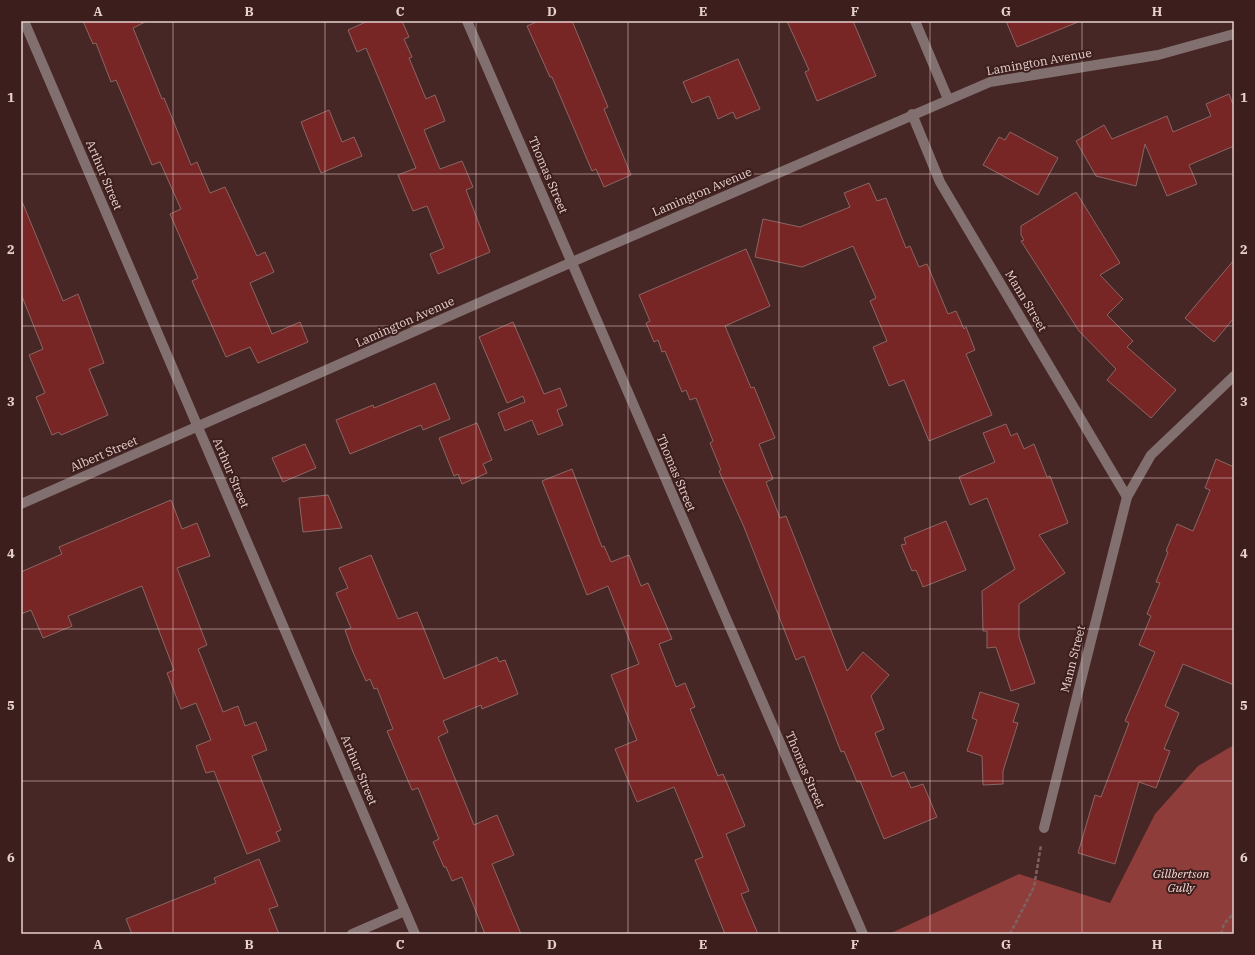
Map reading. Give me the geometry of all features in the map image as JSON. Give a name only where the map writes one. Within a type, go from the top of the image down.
[{"type":"street","name":"Arthur Street","points":[[24,21],[415,934]]},
{"type":"street","name":"Thomas Street","points":[[467,21],[863,934]]},
{"type":"street","points":[[915,21],[948,98]]},
{"type":"street","name":"Lamington Avenue","points":[[197,427],[948,98],[990,82],[1158,55],[1234,34]]},
{"type":"street","name":"Mann Street","points":[[912,114],[940,182],[1127,497]]},
{"type":"street","name":"Mann Street","points":[[1044,828],[1127,497],[1151,455],[1234,376]]},
{"type":"street","name":"Albert Street","points":[[21,504],[197,427]]},
{"type":"street","points":[[352,934],[405,911]]},
{"type":"path","points":[[1010,934],[1034,887],[1044,828]]},
{"type":"path","points":[[1221,934],[1224,924],[1234,913]]},
{"type":"green space","name":"Gillbertson Gully","points":[[1234,745],[1234,934],[889,934],[1019,874],[1110,903],[1155,814],[1198,766]]},
{"type":"building","points":[[83,21],[147,21],[133,28],[162,99],[164,98],[191,165],[197,162],[210,193],[225,187],[257,256],[265,252],[274,272],[250,283],[272,334],[300,322],[308,342],[258,363],[250,347],[226,357],[192,281],[198,278],[170,214],[181,209],[160,162],[152,165],[116,80],[111,82],[96,43],[93,44]]},
{"type":"building","points":[[368,21],[402,21],[409,37],[404,39],[412,57],[409,58],[426,99],[435,95],[445,121],[424,130],[440,169],[462,161],[473,187],[466,190],[490,252],[438,274],[430,254],[444,248],[427,206],[413,211],[398,175],[416,168],[366,48],[357,52],[348,30]]},
{"type":"building","points":[[539,21],[572,21],[608,107],[604,109],[631,175],[604,187],[596,169],[592,171],[552,77],[550,77],[527,26]]},
{"type":"building","points":[[787,21],[853,21],[876,76],[817,101],[805,72],[809,70]]},
{"type":"building","points":[[1006,21],[1078,21],[1078,22],[1017,47]]},
{"type":"building","points":[[738,59],[760,109],[736,119],[733,112],[718,119],[709,96],[692,103],[683,82]]},
{"type":"building","points":[[1229,94],[1234,107],[1234,146],[1189,165],[1197,184],[1167,196],[1145,144],[1136,186],[1096,176],[1076,141],[1104,125],[1112,139],[1167,116],[1173,132],[1211,116],[1206,104]]},
{"type":"building","points":[[329,110],[342,142],[354,137],[362,156],[321,173],[301,122]]},
{"type":"building","points":[[1010,132],[1058,158],[1038,195],[983,165],[999,137],[1005,140]]},
{"type":"building","points":[[869,183],[877,201],[886,198],[906,248],[910,246],[919,267],[927,264],[948,314],[956,311],[964,329],[966,327],[975,350],[966,354],[992,415],[929,441],[904,380],[889,386],[873,347],[887,341],[870,301],[876,298],[853,246],[802,267],[755,257],[763,219],[800,227],[850,207],[844,193]]},
{"type":"building","points":[[1076,192],[1120,263],[1100,275],[1123,299],[1107,315],[1133,341],[1127,347],[1176,390],[1151,418],[1107,380],[1116,369],[1079,331],[1021,241],[1024,240],[1021,235],[1021,226]]},
{"type":"building","points":[[21,199],[63,301],[78,294],[104,363],[89,369],[108,415],[61,435],[59,432],[52,435],[36,397],[45,393],[29,355],[43,349],[21,294]]},
{"type":"building","points":[[746,249],[770,306],[725,326],[751,388],[754,387],[775,438],[759,444],[773,479],[766,482],[780,518],[786,516],[847,671],[863,652],[889,675],[871,696],[884,729],[875,733],[892,777],[904,772],[911,788],[923,784],[937,817],[884,839],[860,781],[857,782],[844,751],[841,752],[804,656],[796,660],[744,527],[719,471],[721,470],[710,443],[713,441],[696,398],[690,400],[686,390],[682,392],[665,351],[662,352],[658,340],[654,342],[646,323],[650,321],[639,295]]},
{"type":"building","points":[[1234,260],[1234,318],[1214,342],[1185,318]]},
{"type":"building","points":[[513,322],[544,394],[560,388],[567,406],[557,410],[563,425],[538,435],[532,420],[505,431],[498,413],[525,402],[523,396],[507,403],[479,337]]},
{"type":"building","points":[[435,383],[450,419],[423,430],[421,425],[350,454],[336,420],[373,405],[374,408]]},
{"type":"building","points":[[477,423],[492,460],[483,464],[487,473],[462,484],[458,474],[454,476],[439,438]]},
{"type":"building","points":[[1006,424],[1011,436],[1017,433],[1024,449],[1034,444],[1047,477],[1050,476],[1068,523],[1039,535],[1065,573],[1019,604],[1019,637],[1035,683],[1011,691],[996,647],[987,648],[987,631],[983,631],[982,591],[1015,569],[987,498],[970,505],[959,477],[995,462],[983,433]]},
{"type":"building","points":[[305,444],[316,468],[283,482],[272,458]]},
{"type":"building","points":[[1216,459],[1234,467],[1234,685],[1183,664],[1165,706],[1179,713],[1164,749],[1170,751],[1156,788],[1139,782],[1115,864],[1078,853],[1095,795],[1101,797],[1129,723],[1125,721],[1155,652],[1139,645],[1151,616],[1147,614],[1160,583],[1156,582],[1168,552],[1166,551],[1177,524],[1193,531],[1210,490],[1205,488]]},
{"type":"building","points":[[572,469],[602,547],[604,546],[611,562],[629,555],[641,586],[648,583],[672,639],[659,644],[676,687],[685,683],[695,707],[690,709],[718,776],[723,774],[745,826],[726,834],[749,891],[741,894],[758,934],[725,934],[695,860],[703,857],[674,787],[637,802],[615,749],[637,740],[611,675],[639,664],[608,586],[587,595],[542,481]]},
{"type":"building","points":[[328,495],[342,528],[303,532],[299,498]]},
{"type":"building","points":[[171,500],[182,529],[197,523],[210,556],[177,568],[207,645],[198,649],[223,712],[238,706],[245,726],[256,722],[267,750],[252,756],[281,830],[276,832],[280,841],[247,854],[214,771],[206,773],[196,746],[211,740],[196,703],[181,709],[167,673],[174,670],[142,586],[68,616],[72,626],[43,638],[31,610],[21,614],[21,572],[62,554],[59,547]]},
{"type":"building","points":[[946,521],[966,570],[923,587],[916,570],[912,571],[901,545],[906,544],[904,538]]},
{"type":"building","points":[[371,555],[398,619],[417,612],[444,679],[497,657],[499,662],[505,660],[518,694],[482,709],[481,705],[443,721],[448,732],[438,737],[474,825],[497,815],[514,855],[492,864],[521,934],[485,934],[462,877],[452,881],[433,842],[439,839],[418,788],[412,790],[387,731],[393,729],[377,688],[374,689],[370,679],[366,681],[353,652],[345,630],[351,628],[336,593],[348,588],[339,568]]},
{"type":"building","points":[[980,692],[1019,704],[1013,722],[1018,723],[1003,771],[1003,784],[983,785],[982,756],[967,751],[977,720],[972,718]]},
{"type":"building","points":[[259,859],[278,906],[269,909],[279,934],[132,934],[126,919],[216,883],[214,878]]}]
